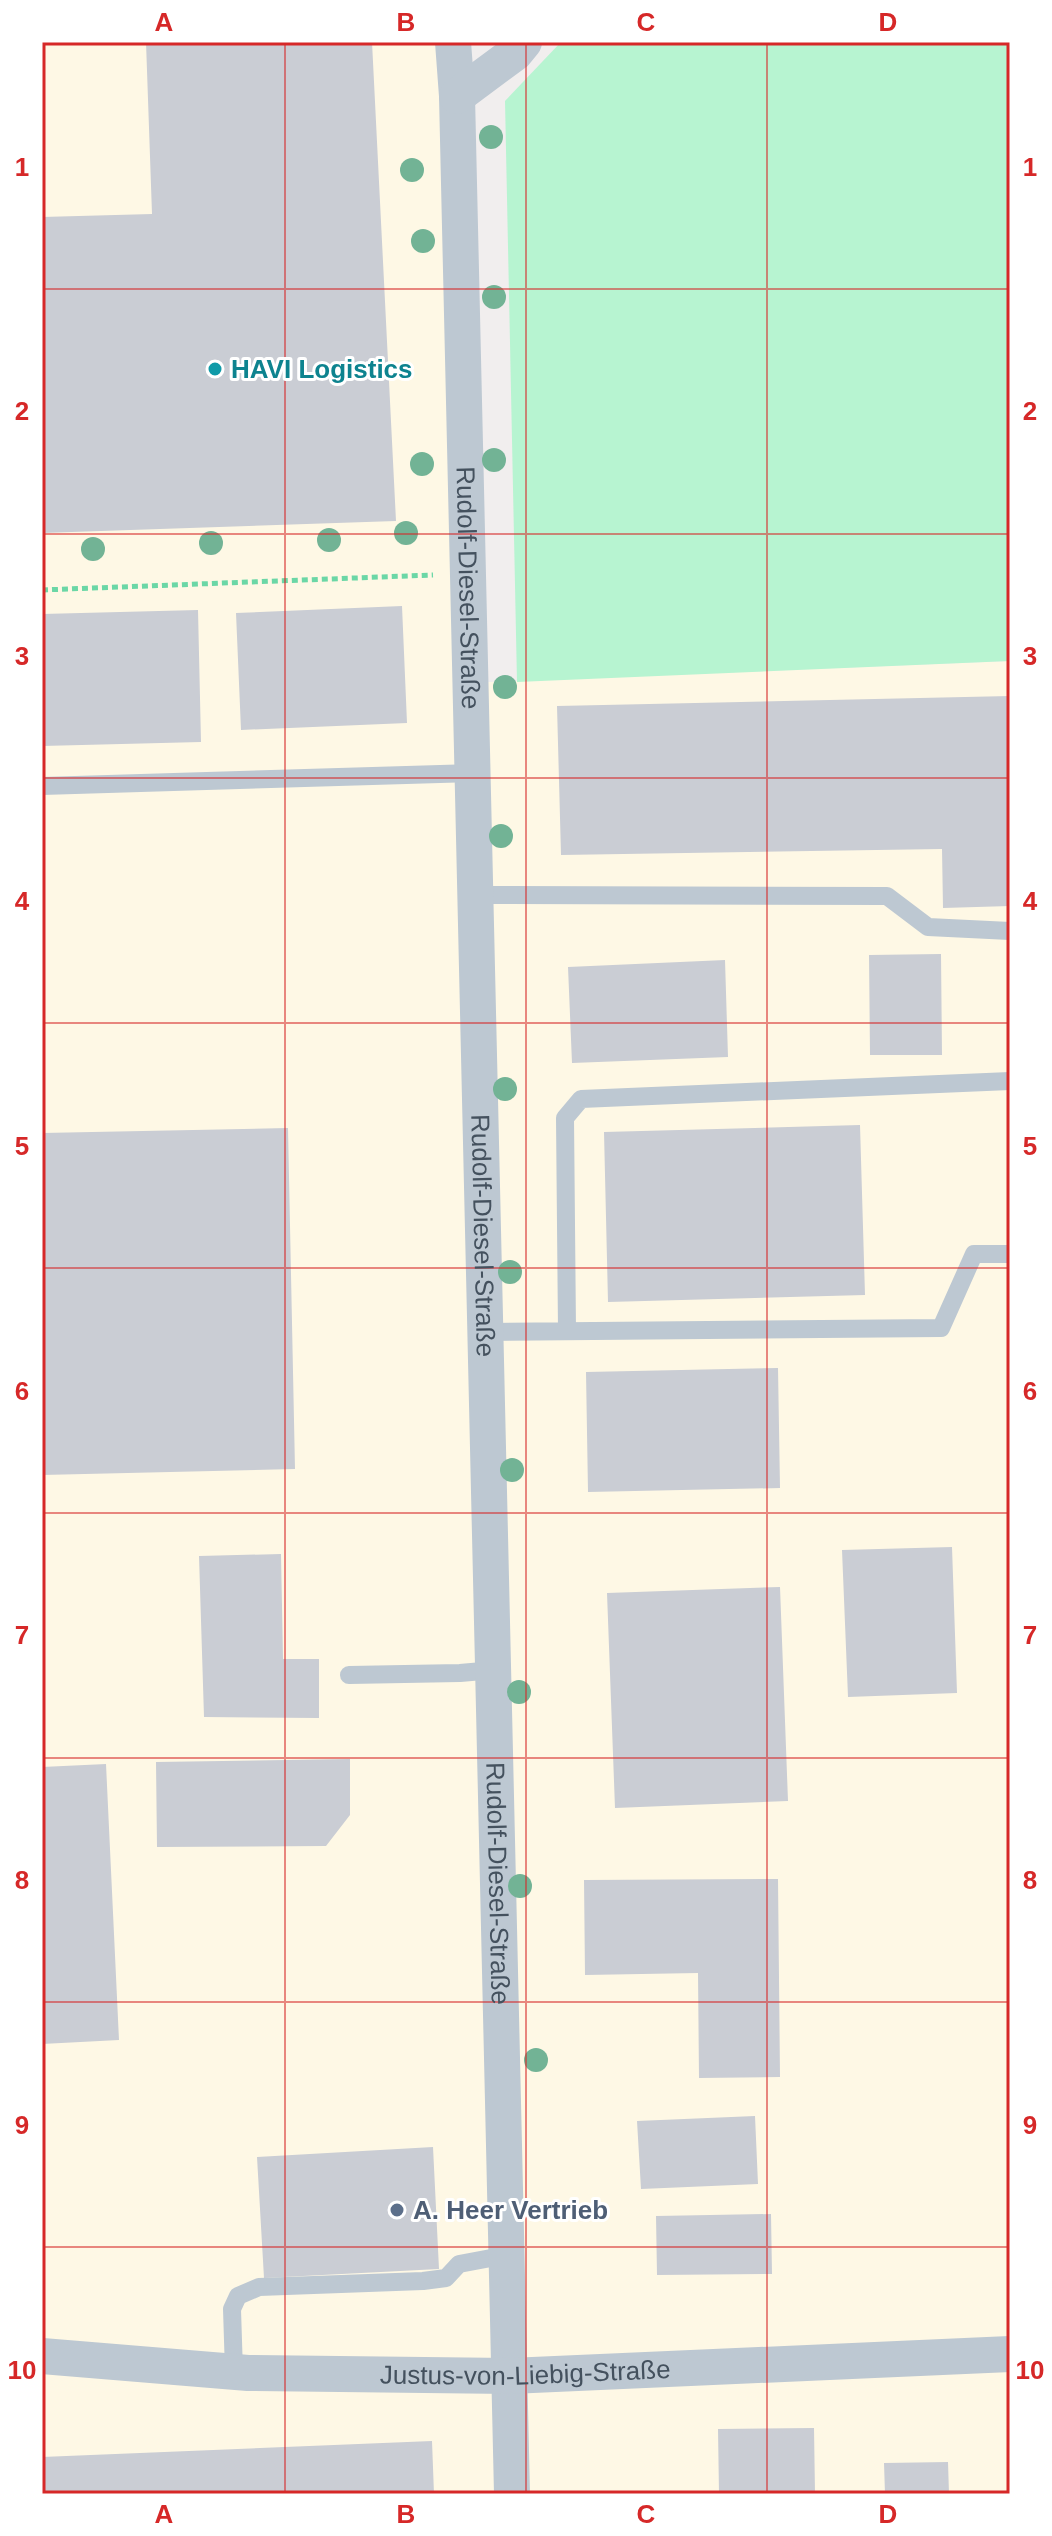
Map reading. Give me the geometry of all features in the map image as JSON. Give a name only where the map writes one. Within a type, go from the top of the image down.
[{"type":"street","name":"Rudolf-Diesel-Straße","points":[[453,42],[457,96],[474,773],[512,2494]]},
{"type":"street","points":[[457,96],[515,53],[524,42]]},
{"type":"street","name":"Justus-von-Liebig-Straße","points":[[42,2356],[234,2372],[510,2376],[1010,2354]]},
{"type":"lane","points":[[42,786],[474,773]]},
{"type":"lane","points":[[476,895],[887,896],[928,927],[1010,931]]},
{"type":"lane","points":[[567,1330],[565,1118],[581,1099],[1010,1081]]},
{"type":"lane","points":[[487,1332],[941,1328],[974,1254],[1010,1254]]},
{"type":"lane","points":[[349,1675],[494,1670]]},
{"type":"lane","points":[[234,2372],[232,2309],[238,2296],[259,2287],[446,2278],[459,2264],[507,2255]]},
{"type":"path","points":[[42,590],[469,573]]},
{"type":"shaded area","points":[[42,42],[440,42],[465,683],[1010,661],[1010,2494],[42,2494]]},
{"type":"green space","points":[[561,42],[1010,42],[1010,661],[517,682],[505,101]]},
{"type":"building","name":"HAVI Logistics","points":[[146,42],[372,42],[396,521],[42,533],[42,217],[152,214]]},
{"type":"building","points":[[402,606],[407,723],[241,730],[236,613]]},
{"type":"building","points":[[198,610],[201,742],[42,746],[42,614]]},
{"type":"building","points":[[1010,696],[1010,906],[943,908],[942,849],[561,855],[557,706]]},
{"type":"building","points":[[941,954],[942,1055],[870,1055],[869,955]]},
{"type":"building","points":[[725,960],[728,1057],[572,1063],[568,967]]},
{"type":"building","points":[[860,1125],[865,1295],[608,1302],[604,1132]]},
{"type":"building","points":[[288,1128],[295,1469],[42,1475],[42,1133]]},
{"type":"building","points":[[778,1368],[780,1488],[588,1492],[586,1372]]},
{"type":"building","points":[[952,1547],[957,1693],[848,1697],[842,1550]]},
{"type":"building","points":[[281,1554],[283,1659],[319,1659],[319,1718],[204,1717],[199,1556]]},
{"type":"building","points":[[780,1587],[788,1801],[615,1808],[607,1593]]},
{"type":"building","points":[[350,1759],[350,1815],[326,1846],[157,1847],[156,1762]]},
{"type":"building","points":[[106,1764],[119,2040],[42,2044],[42,1767]]},
{"type":"building","points":[[778,1879],[780,2077],[699,2078],[698,1973],[585,1975],[584,1880]]},
{"type":"building","points":[[755,2116],[758,2184],[641,2189],[637,2121]]},
{"type":"building","points":[[433,2147],[439,2269],[264,2278],[257,2157]]},
{"type":"building","points":[[771,2214],[772,2274],[657,2275],[656,2216]]},
{"type":"building","points":[[814,2428],[815,2494],[719,2494],[718,2429]]},
{"type":"building","points":[[432,2441],[434,2494],[42,2494],[42,2457]]},
{"type":"building","points":[[948,2462],[949,2494],[885,2494],[884,2463]]},
{"type":"place","name":"HAVI Logistics","points":[[215,369]]},
{"type":"place","name":"A. Heer Vertrieb","points":[[397,2210]]}]
